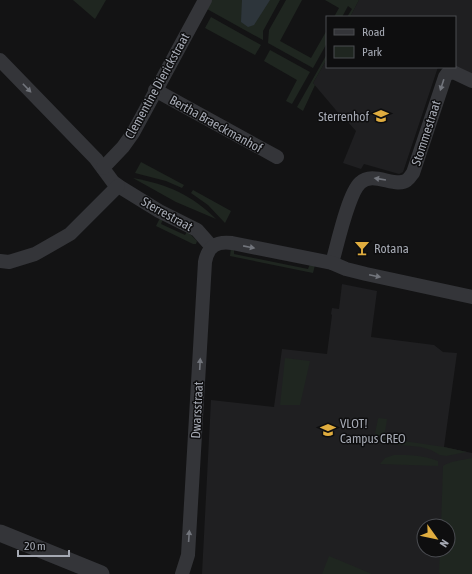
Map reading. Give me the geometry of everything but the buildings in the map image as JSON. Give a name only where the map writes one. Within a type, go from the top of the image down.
[{"type":"street","name":"Clementine Dierickstraat","points":[[104,168],[123,147],[133,133],[205,0]]},
{"type":"street","name":"Sterrestraat","points":[[0,60],[104,168],[113,182],[158,210],[197,230],[212,247]]},
{"type":"street","name":"Stommestraat","points":[[332,263],[350,201],[360,183],[366,179],[374,178],[402,182],[408,180],[413,173],[445,77],[447,74],[453,72],[472,81]]},
{"type":"street","name":"Bertha Braeckmanhof","points":[[155,90],[277,157]]},
{"type":"street","points":[[0,261],[9,262],[35,254],[70,234],[118,186]]},
{"type":"street","points":[[212,247],[220,242],[332,263],[346,269],[366,274],[472,297]]},
{"type":"street","name":"Dwarsstraat","points":[[182,574],[188,555],[206,257],[212,247]]},
{"type":"street","points":[[0,533],[101,574]]},
{"type":"shaded area","points":[[242,0],[270,0],[254,25],[248,27],[241,22]]},
{"type":"shaded area","points":[[359,0],[472,0],[472,75],[456,67],[456,16],[351,16]]},
{"type":"shaded area","name":"Sterrenhof","points":[[326,61],[326,68],[438,68],[403,172],[399,174],[364,164],[361,169],[343,163],[356,131],[347,121],[346,122],[313,83]]},
{"type":"shaded area","name":"VLOT! Campus CREO","points":[[342,284],[377,291],[371,337],[434,345],[443,352],[457,353],[444,447],[472,453],[472,574],[202,574],[211,400],[274,407],[282,349],[327,354],[332,308],[339,309]]},
{"type":"green space","points":[[73,0],[106,0],[95,19]]},
{"type":"green space","points":[[212,0],[280,0],[263,31],[263,40],[207,9]]},
{"type":"green space","points":[[286,0],[302,0],[280,41],[311,58],[326,32],[326,45],[313,68],[268,43],[269,30]]},
{"type":"green space","points":[[325,0],[359,0],[351,16],[348,16],[352,9],[348,6],[343,16],[335,16],[339,8]]},
{"type":"green space","points":[[211,17],[261,45],[255,55],[205,28]]},
{"type":"green space","points":[[270,50],[310,72],[292,104],[286,101],[297,80],[264,61]]},
{"type":"green space","points":[[326,56],[326,61],[313,83],[315,85],[303,111],[297,107]]},
{"type":"green space","points":[[141,162],[184,185],[182,188],[166,181],[135,173]]},
{"type":"green space","points":[[133,178],[168,187],[197,203],[216,219],[176,202]]},
{"type":"green space","points":[[193,190],[231,211],[225,223],[208,205],[191,193]]},
{"type":"green space","points":[[160,218],[163,219],[161,224],[185,235],[187,232],[197,241],[196,244],[193,244],[156,226]]},
{"type":"green space","points":[[231,248],[234,249],[234,254],[308,269],[310,264],[315,265],[313,273],[230,256]]},
{"type":"green space","points":[[285,358],[310,361],[300,405],[280,405]]},
{"type":"green space","points":[[379,418],[387,419],[384,438],[467,452],[446,456],[421,447],[390,444],[380,439],[375,433]]},
{"type":"green space","points":[[394,455],[421,456],[438,461],[438,466],[380,464],[385,458]]},
{"type":"green space","points":[[472,458],[472,574],[439,573],[440,558],[456,558],[456,518],[441,518],[443,466]]},
{"type":"green space","points":[[329,556],[372,574],[322,574]]},
{"type":"place","name":"Sterrenhof","points":[[381,116]]},
{"type":"place","name":"Rotana","points":[[362,248]]},
{"type":"place","name":"VLOT! Campus CREO","points":[[328,430]]}]
